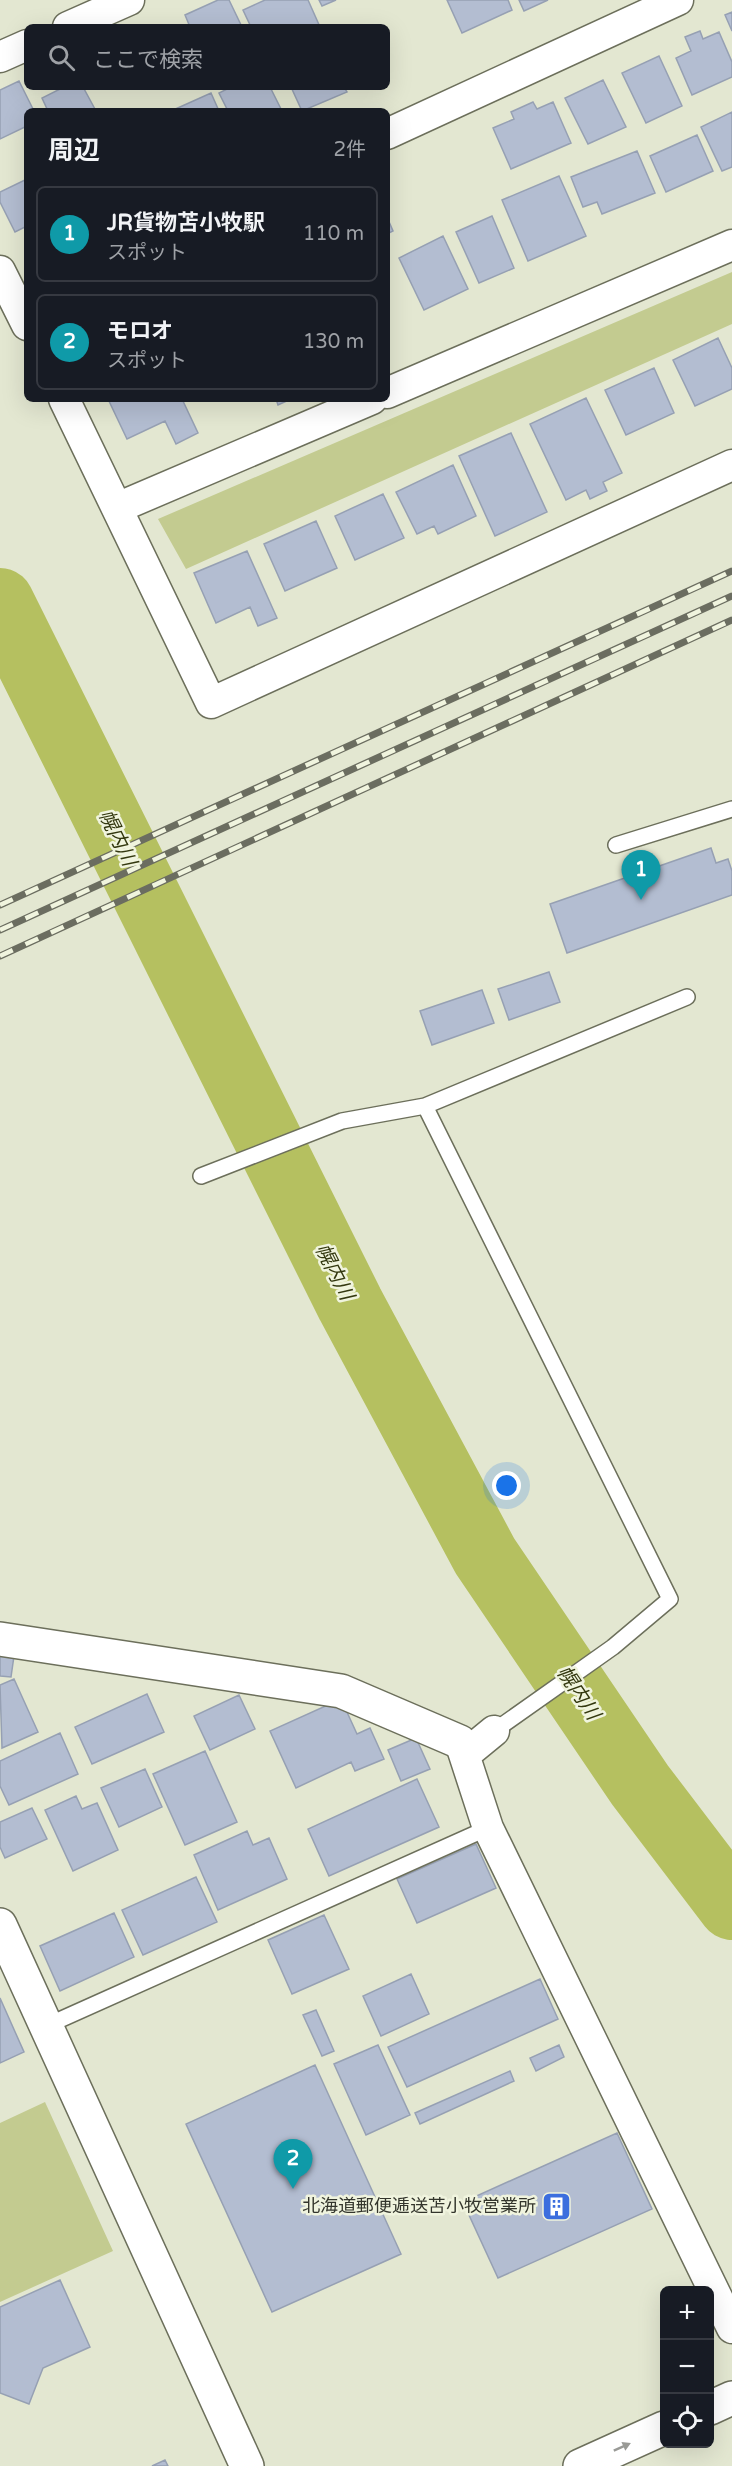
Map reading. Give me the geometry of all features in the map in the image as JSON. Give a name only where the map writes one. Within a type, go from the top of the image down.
[{"type":"street","points":[[75,24],[129,0]]},
{"type":"street","points":[[390,133],[678,0]]},
{"type":"street","points":[[0,57],[24,46]]},
{"type":"street","points":[[390,392],[732,245]]},
{"type":"street","points":[[0,271],[24,310]]},
{"type":"street","points":[[65,402],[211,703],[732,465]]},
{"type":"street","points":[[117,508],[365,402]]},
{"type":"street","points":[[0,1639],[341,1691],[463,1748],[488,1828],[732,2328]]},
{"type":"street","points":[[463,1748],[494,1731]]},
{"type":"street","points":[[0,1925],[247,2466]]},
{"type":"street","points":[[714,2406],[732,2398]]},
{"type":"street","points":[[580,2466],[660,2430]]},
{"type":"lane","points":[[615,845],[732,809]]},
{"type":"lane","points":[[201,1176],[342,1121],[425,1106],[687,997]]},
{"type":"lane","points":[[425,1106],[670,1599],[613,1647],[494,1731]]},
{"type":"lane","points":[[46,2026],[488,1828]]},
{"type":"green space","points":[[732,272],[732,324],[186,569],[158,519]]},
{"type":"green space","points":[[45,2102],[113,2251],[0,2302],[0,2123]]},
{"type":"building","points":[[218,0],[229,0],[241,24],[189,24],[185,15]]},
{"type":"building","points":[[265,0],[308,0],[319,24],[250,24],[243,10]]},
{"type":"building","points":[[319,0],[336,0],[322,6]]},
{"type":"building","points":[[447,0],[508,0],[512,10],[462,33]]},
{"type":"building","points":[[519,0],[548,0],[524,11]]},
{"type":"building","points":[[732,12],[732,31],[725,15]]},
{"type":"building","points":[[700,31],[703,39],[719,32],[732,62],[732,77],[692,95],[676,58],[691,51],[685,37]]},
{"type":"building","points":[[659,56],[682,106],[646,123],[622,73]]},
{"type":"building","points":[[603,80],[626,127],[588,144],[565,98]]},
{"type":"building","points":[[19,81],[32,108],[24,108],[24,127],[0,139],[0,90]]},
{"type":"building","points":[[58,90],[85,90],[94,108],[47,108],[42,98]]},
{"type":"building","points":[[225,90],[272,90],[280,108],[226,108],[219,93]]},
{"type":"building","points":[[292,90],[346,90],[347,92],[309,108],[301,108]]},
{"type":"building","points":[[211,93],[218,108],[178,108]]},
{"type":"building","points":[[533,102],[537,109],[553,102],[571,143],[511,169],[493,128],[514,119],[511,112]]},
{"type":"building","points":[[732,112],[732,167],[722,171],[701,127]]},
{"type":"building","points":[[697,135],[713,171],[666,192],[650,156]]},
{"type":"building","points":[[637,151],[655,193],[602,214],[597,202],[583,207],[571,177]]},
{"type":"building","points":[[559,176],[586,236],[528,261],[502,200]]},
{"type":"building","points":[[24,180],[24,228],[15,232],[0,202],[0,192]]},
{"type":"building","points":[[492,216],[514,268],[479,283],[456,232]]},
{"type":"building","points":[[443,236],[468,289],[424,310],[399,258]]},
{"type":"building","points":[[718,338],[732,368],[732,389],[695,406],[673,360]]},
{"type":"building","points":[[654,368],[674,413],[626,435],[605,390]]},
{"type":"building","points":[[586,398],[622,473],[603,482],[607,491],[590,499],[586,490],[566,500],[530,424]]},
{"type":"building","points":[[109,402],[183,402],[198,433],[176,444],[165,421],[127,439]]},
{"type":"building","points":[[511,433],[547,512],[495,536],[459,456]]},
{"type":"building","points":[[453,465],[476,516],[438,534],[434,526],[417,534],[396,492]]},
{"type":"building","points":[[383,494],[404,538],[355,560],[335,516]]},
{"type":"building","points":[[316,521],[337,568],[285,591],[264,544]]},
{"type":"building","points":[[247,551],[277,618],[258,626],[250,607],[216,623],[194,573]]},
{"type":"building","points":[[711,848],[716,863],[728,859],[732,871],[732,895],[567,953],[550,904]]},
{"type":"building","points":[[549,972],[560,1002],[509,1020],[498,989]]},
{"type":"building","points":[[482,990],[494,1023],[432,1045],[420,1011]]},
{"type":"building","points":[[0,1647],[15,1649],[11,1677],[0,1676]]},
{"type":"building","points":[[14,1679],[38,1732],[2,1748],[0,1685]]},
{"type":"building","points":[[147,1694],[164,1732],[92,1764],[75,1727]]},
{"type":"building","points":[[239,1695],[255,1729],[210,1750],[194,1716]]},
{"type":"building","points":[[341,1699],[357,1734],[370,1728],[384,1759],[355,1771],[351,1762],[296,1788],[270,1731]]},
{"type":"building","points":[[60,1733],[78,1774],[9,1805],[0,1786],[0,1761]]},
{"type":"building","points":[[416,1738],[430,1769],[401,1781],[388,1750]]},
{"type":"building","points":[[205,1751],[237,1822],[185,1845],[153,1774]]},
{"type":"building","points":[[145,1769],[162,1807],[119,1827],[101,1788]]},
{"type":"building","points":[[417,1779],[439,1827],[329,1876],[308,1829]]},
{"type":"building","points":[[76,1796],[82,1809],[97,1803],[118,1850],[73,1871],[45,1810]]},
{"type":"building","points":[[32,1808],[47,1839],[5,1858],[0,1847],[0,1822]]},
{"type":"building","points":[[247,1831],[253,1845],[269,1838],[287,1879],[218,1910],[194,1855]]},
{"type":"building","points":[[476,1844],[496,1888],[417,1923],[397,1879]]},
{"type":"building","points":[[196,1877],[217,1922],[143,1955],[122,1910]]},
{"type":"building","points":[[114,1913],[134,1957],[60,1991],[40,1946]]},
{"type":"building","points":[[324,1915],[349,1969],[292,1994],[268,1940]]},
{"type":"building","points":[[411,1974],[429,2014],[381,2036],[363,1996]]},
{"type":"building","points":[[540,1979],[558,2019],[407,2087],[388,2047]]},
{"type":"building","points":[[0,1998],[24,2052],[0,2063]]},
{"type":"building","points":[[316,2010],[334,2051],[322,2056],[303,2015]]},
{"type":"building","points":[[378,2045],[410,2115],[366,2135],[334,2064]]},
{"type":"building","points":[[559,2045],[564,2057],[536,2071],[530,2058]]},
{"type":"building","points":[[315,2065],[401,2254],[272,2312],[186,2124]]},
{"type":"building","points":[[510,2071],[514,2081],[420,2124],[415,2113]]},
{"type":"building","name":"北海道郵便逓送苫小牧営業所","points":[[617,2133],[652,2209],[498,2278],[463,2202]]},
{"type":"building","points":[[60,2280],[90,2347],[43,2368],[29,2404],[0,2393],[0,2307]]},
{"type":"building","points":[[165,2460],[168,2466],[152,2466]]},
{"type":"waterway","name":"幌内川","points":[[0,602],[350,1304],[485,1556],[640,1785],[732,1906]]},
{"type":"railway","points":[[0,905],[732,571]]},
{"type":"railway","points":[[0,930],[732,596]]},
{"type":"railway","points":[[0,956],[732,620]]},
{"type":"place","name":"JR貨物苫小牧駅","points":[[641,900]]},
{"type":"place","name":"モロオ","points":[[293,2189]]},
{"type":"place","name":"北海道郵便逓送苫小牧営業所","points":[[557,2206]]}]
